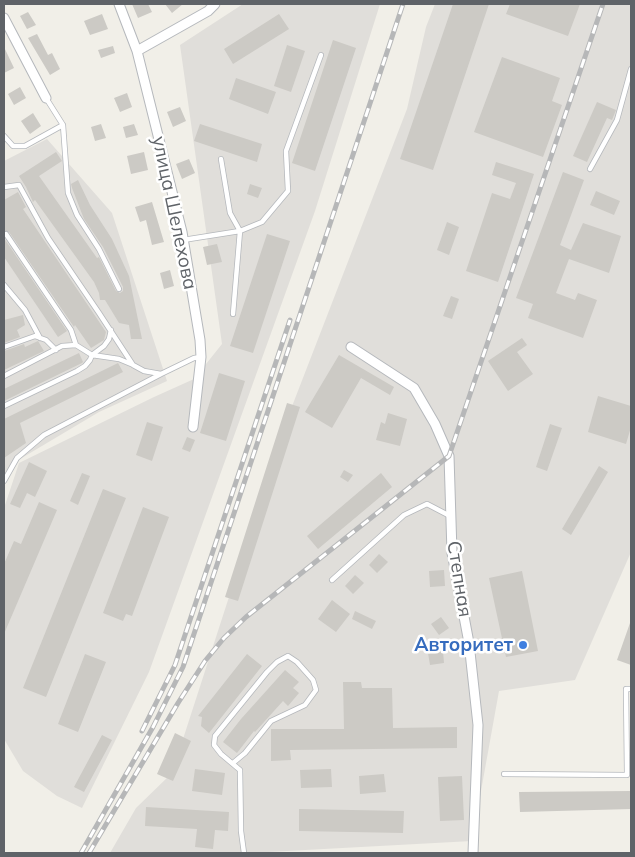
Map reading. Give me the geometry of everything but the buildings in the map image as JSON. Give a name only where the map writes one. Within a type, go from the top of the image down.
[{"type":"street","name":"улица Шелехова","points":[[119,4],[137,52],[183,240],[201,356],[193,427]]},
{"type":"street","points":[[137,52],[208,11],[215,4]]},
{"type":"street","points":[[4,18],[46,98]]},
{"type":"street","name":"Степная","points":[[351,347],[414,388],[436,424],[449,456],[452,553],[469,643],[478,724],[473,853]]},
{"type":"lane","points":[[183,240],[240,231],[262,222],[288,191],[286,151],[320,55]]},
{"type":"lane","points":[[590,168],[617,120],[631,69]]},
{"type":"lane","points":[[46,98],[64,125],[68,193],[77,215],[99,249],[119,289]]},
{"type":"lane","points":[[4,136],[13,146],[24,146],[64,125]]},
{"type":"lane","points":[[221,160],[230,213],[240,231],[233,314]]},
{"type":"lane","points":[[4,187],[19,184],[48,238],[111,330],[132,365]]},
{"type":"lane","points":[[6,234],[72,330],[76,345]]},
{"type":"lane","points":[[4,285],[25,310],[40,338]]},
{"type":"lane","points":[[4,406],[77,372],[109,340],[111,330]]},
{"type":"lane","points":[[4,347],[35,336],[46,340],[56,350]]},
{"type":"lane","points":[[4,376],[62,346],[76,345],[92,355],[119,359],[144,371],[161,374]]},
{"type":"lane","points":[[4,481],[17,458],[44,434],[161,374],[201,356]]},
{"type":"lane","points":[[332,580],[404,515],[427,504],[451,516]]},
{"type":"lane","points":[[233,763],[245,753],[270,721],[305,705],[316,690],[313,680],[298,662],[288,656],[277,662],[215,736],[214,745],[221,754],[240,770],[241,831],[244,853]]},
{"type":"lane","points":[[504,774],[627,775],[626,689],[631,688]]},
{"type":"shaded area","points":[[243,4],[380,4],[315,211],[149,672],[82,808],[57,796],[23,771],[4,739],[4,508],[19,463],[194,379],[222,344],[180,45]]},
{"type":"shaded area","points":[[435,4],[631,4],[631,552],[575,680],[499,691],[472,841],[250,853],[110,853],[136,808],[172,773],[284,427],[407,109],[426,27]]},
{"type":"shaded area","points":[[47,139],[112,213],[167,381],[99,412],[10,465],[4,479],[4,161]]},
{"type":"railway","points":[[81,853],[153,727],[183,667],[403,4]]},
{"type":"railway","points":[[89,853],[178,703],[205,661],[224,638],[246,617],[449,456],[603,4]]},
{"type":"railway","points":[[142,731],[175,665],[290,320]]},
{"type":"place","name":"Авторитет","points":[[523,645]]}]
